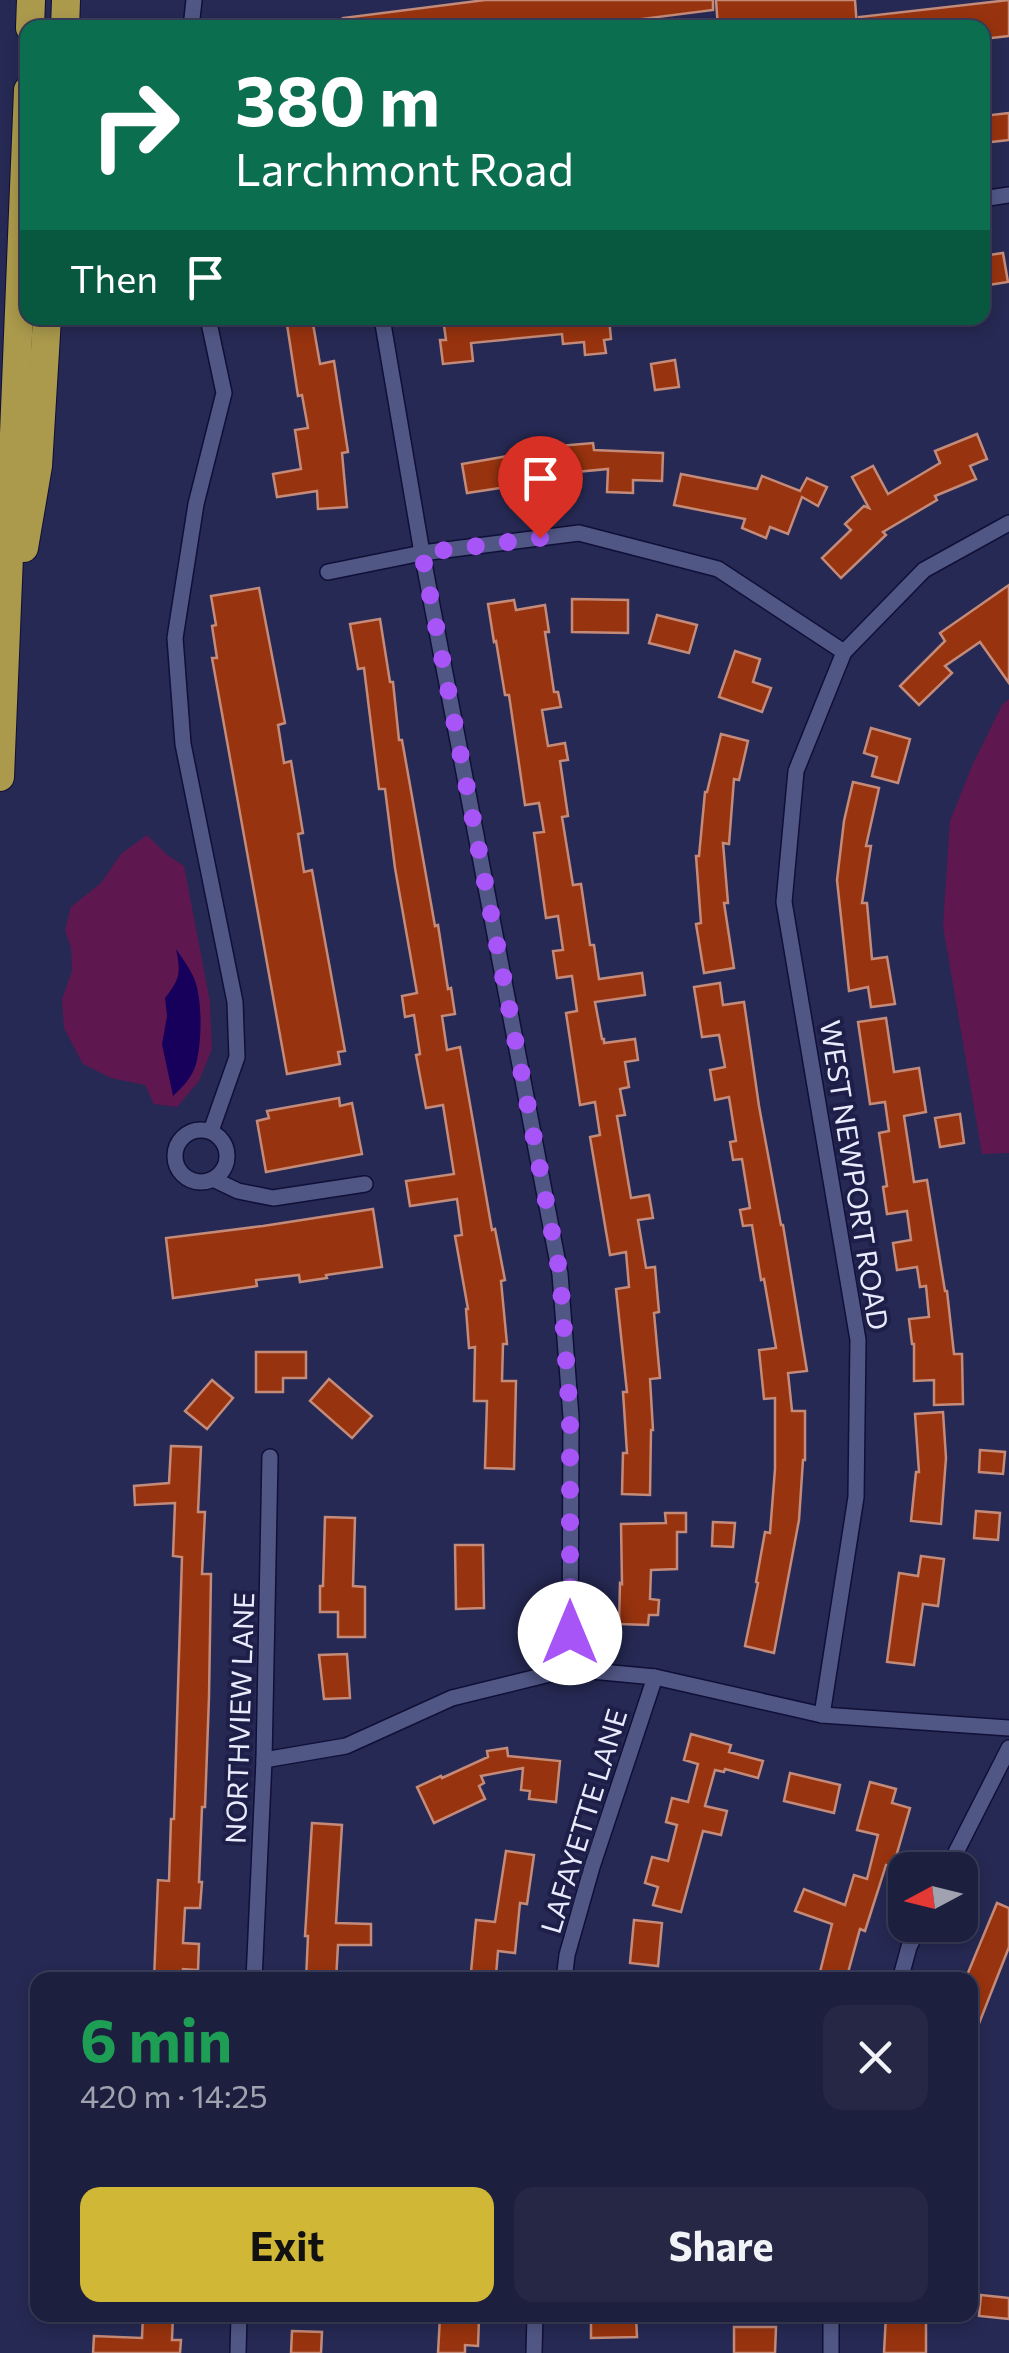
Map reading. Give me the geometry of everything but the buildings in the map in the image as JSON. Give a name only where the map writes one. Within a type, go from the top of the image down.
[{"type":"highway","points":[[0,777],[20,291]]},
{"type":"highway","points":[[5,668],[38,466],[47,325]]},
{"type":"street","points":[[209,325],[224,394],[196,504],[175,638],[183,744],[235,1002],[236,1057],[212,1132]]},
{"type":"street","points":[[383,325],[422,553],[560,1274],[570,1416],[570,1669]]},
{"type":"street","points":[[328,572],[422,553],[579,533],[718,569],[844,652],[924,570],[1009,524]]},
{"type":"street","name":"WEST NEWPORT ROAD","points":[[822,1715],[856,1497],[858,1340],[784,902],[796,770],[844,652]]},
{"type":"street","points":[[196,1130],[212,1132],[227,1152],[223,1170],[204,1182],[188,1178],[176,1164],[180,1140],[196,1130]]},
{"type":"street","points":[[213,1179],[238,1191],[273,1198],[365,1184]]},
{"type":"street","name":"NORTHVIEW LANE","points":[[254,1972],[264,1760],[270,1456]]},
{"type":"street","points":[[264,1760],[346,1746],[452,1698],[570,1669],[655,1677],[822,1715],[1009,1728]]},
{"type":"street","name":"LAFAYETTE LANE","points":[[565,1972],[592,1867],[655,1677]]},
{"type":"street","points":[[956,1852],[1009,1748]]},
{"type":"street","points":[[902,1972],[911,1942]]},
{"type":"street","points":[[238,2353],[240,2322]]},
{"type":"street","points":[[534,2353],[536,2322]]},
{"type":"street","points":[[830,2322],[830,2353]]},
{"type":"shaded area","points":[[1009,699],[1009,1153],[982,1154],[943,926],[950,821],[972,766],[1002,705]]},
{"type":"shaded area","points":[[147,835],[184,866],[210,1002],[212,1049],[199,1081],[177,1107],[154,1104],[145,1085],[111,1078],[83,1064],[64,1028],[62,999],[72,971],[71,947],[65,930],[71,907],[101,883],[121,854]]},
{"type":"shaded area","points":[[176,949],[196,985],[200,1032],[194,1069],[173,1096],[162,1044],[167,1016],[165,998],[178,975]]},
{"type":"route","points":[[540,538],[422,553],[560,1274],[570,1416],[570,1633]]}]
